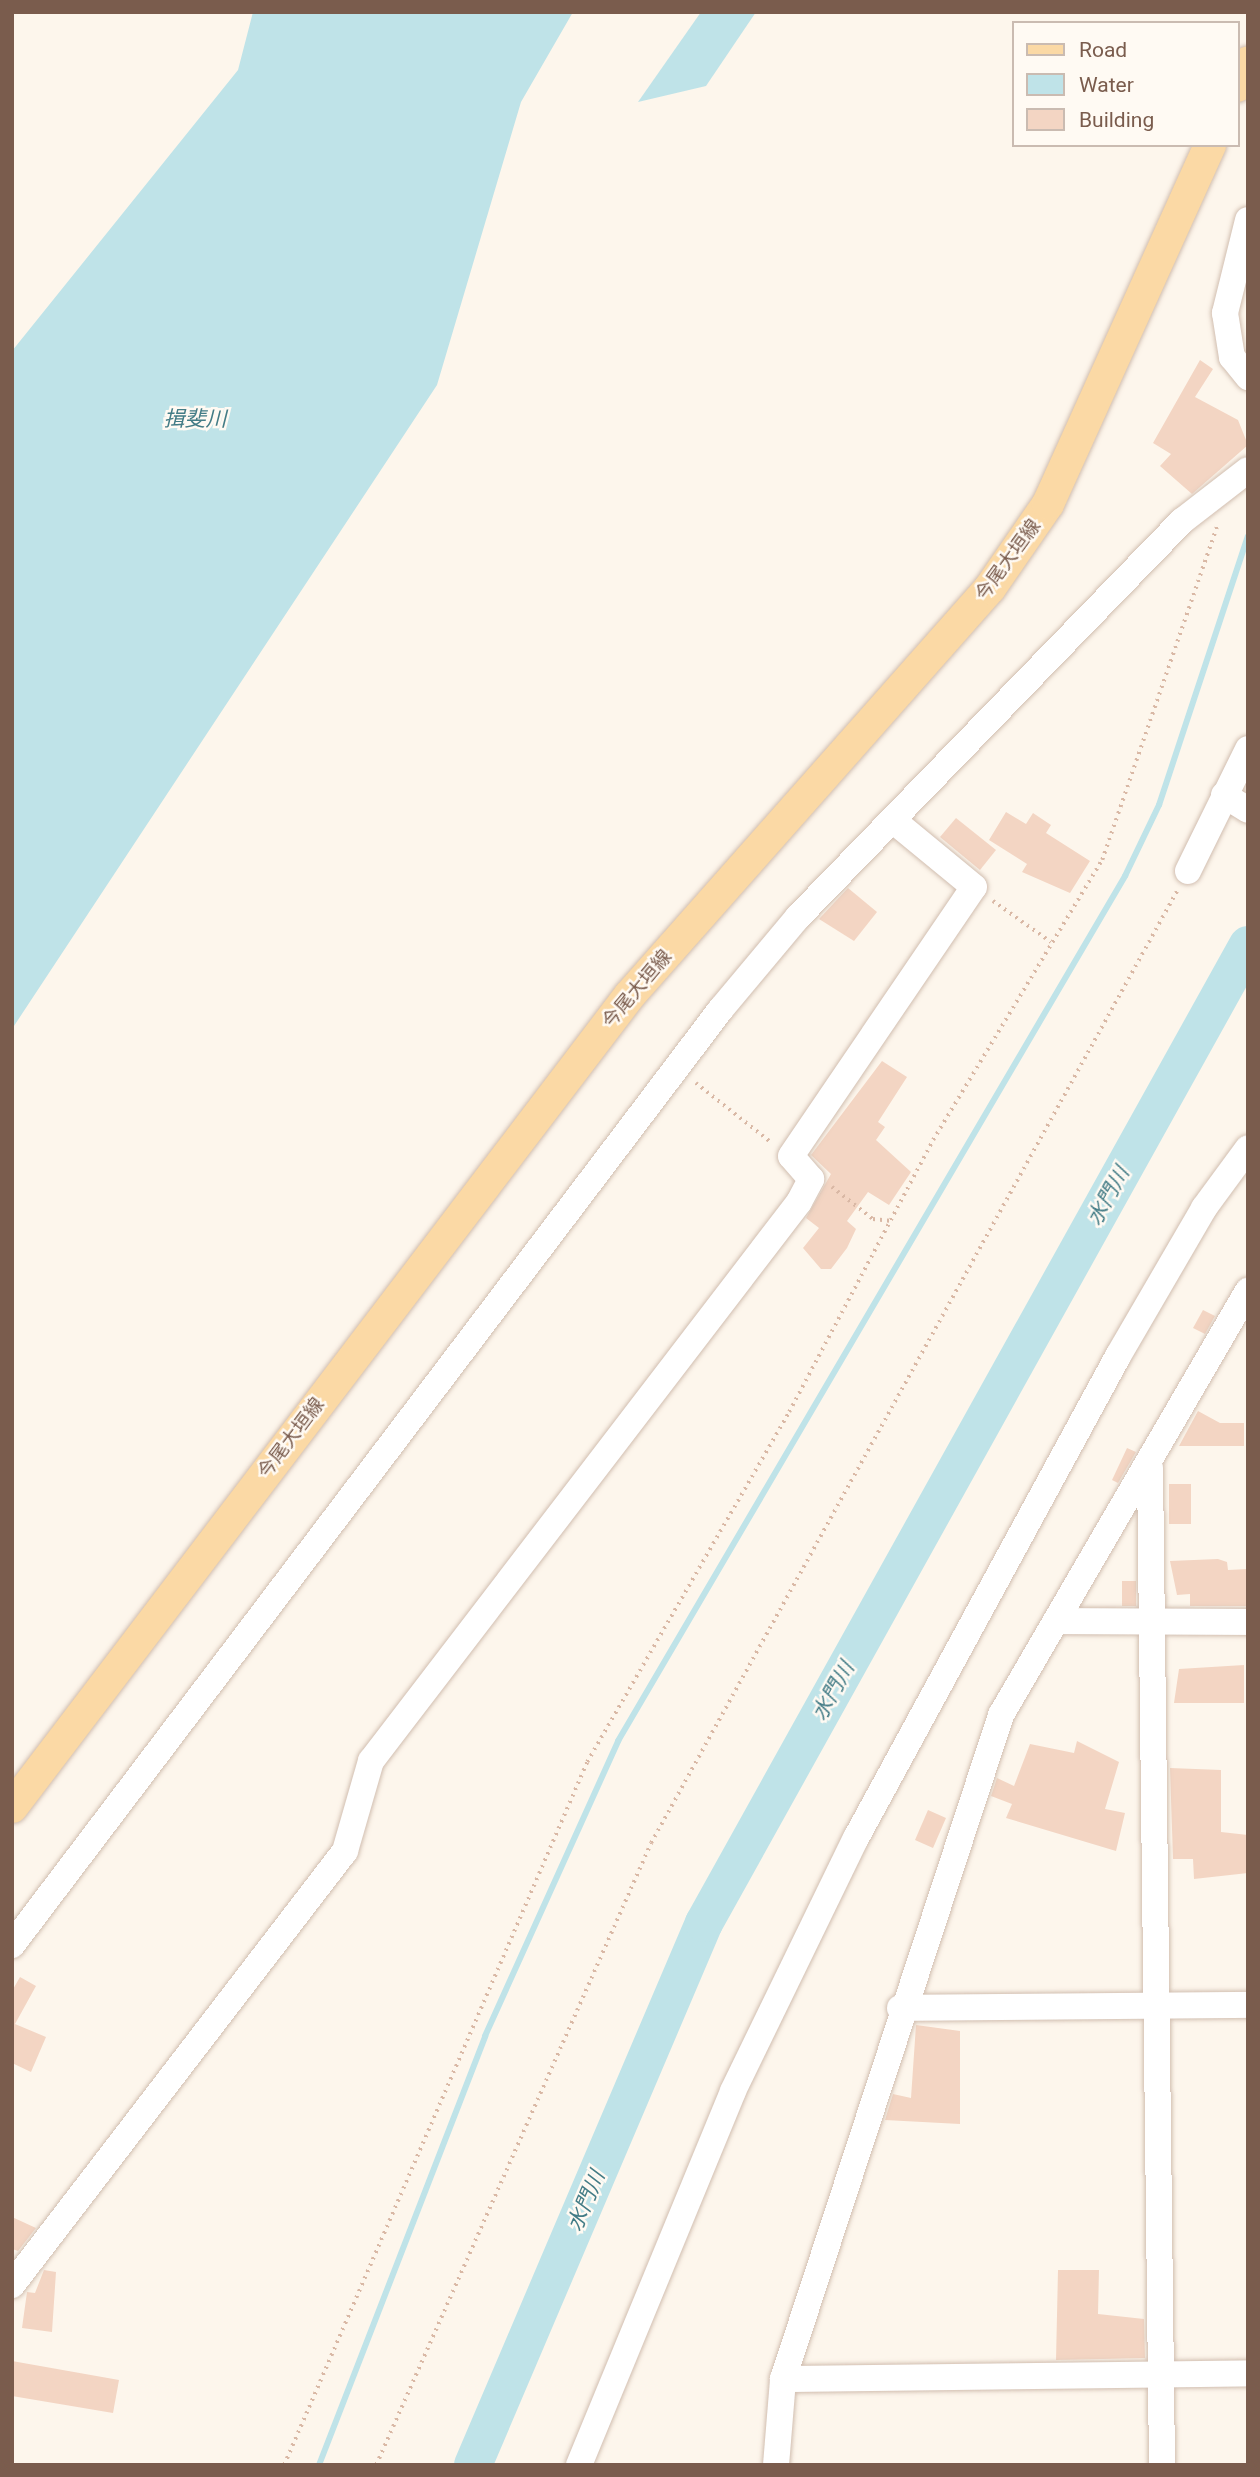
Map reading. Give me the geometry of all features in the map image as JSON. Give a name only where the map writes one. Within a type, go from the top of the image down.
[{"type":"main road","points":[[1239,82],[1248,62]]},
{"type":"main road","name":"今尾大垣線","points":[[12,1807],[630,995],[990,588],[1048,504],[1209,147]]},
{"type":"street","points":[[1248,220],[1225,313],[1232,357],[1248,377]]},
{"type":"street","points":[[12,1945],[721,1009],[798,918],[1182,521],[1222,494],[1248,470]]},
{"type":"street","points":[[1188,871],[1248,749]]},
{"type":"street","points":[[1224,795],[1248,810]]},
{"type":"street","points":[[12,2285],[345,1852],[372,1762],[811,1179],[791,1156],[974,887],[894,821]]},
{"type":"street","points":[[579,2465],[733,2091],[856,1838],[1118,1356],[1205,1208],[1248,1148]]},
{"type":"street","points":[[776,2465],[783,2379],[900,2008],[1001,1715],[1150,1468],[1248,1291]]},
{"type":"street","points":[[1150,1468],[1156,1622],[1156,2006],[1162,2465]]},
{"type":"street","points":[[1056,1621],[1248,1622]]},
{"type":"street","points":[[900,2008],[1248,2005]]},
{"type":"street","points":[[783,2379],[1248,2373]]},
{"type":"path","points":[[284,2465],[587,1762],[1118,827],[1218,525],[1222,494]]},
{"type":"path","points":[[376,2465],[652,1843],[1188,871]]},
{"type":"path","points":[[974,887],[1051,942]]},
{"type":"path","points":[[700,1071],[695,1083],[791,1156]]},
{"type":"path","points":[[811,1179],[824,1179],[873,1219],[892,1222]]},
{"type":"water","name":"揖斐川","points":[[253,12],[573,12],[521,102],[437,385],[12,1029],[12,351],[238,70]]},
{"type":"water","points":[[701,12],[756,12],[706,86],[638,102]]},
{"type":"building","points":[[1200,360],[1213,369],[1195,397],[1238,420],[1248,445],[1192,494],[1160,466],[1171,454],[1153,443]]},
{"type":"building","points":[[1006,812],[1026,824],[1033,813],[1051,825],[1046,833],[1090,861],[1070,893],[1022,872],[1027,864],[989,840]]},
{"type":"building","points":[[956,818],[996,850],[980,870],[940,837]]},
{"type":"building","points":[[848,888],[877,912],[854,941],[819,919]]},
{"type":"building","points":[[882,1061],[907,1077],[878,1122],[885,1127],[876,1140],[911,1172],[889,1205],[868,1192],[847,1221],[856,1229],[847,1248],[831,1269],[821,1269],[803,1248],[819,1228],[806,1218],[831,1174],[811,1155]]},
{"type":"building","points":[[1203,1310],[1215,1316],[1205,1334],[1193,1328]]},
{"type":"building","points":[[1198,1411],[1220,1423],[1244,1423],[1244,1446],[1179,1446]]},
{"type":"building","points":[[1127,1448],[1136,1452],[1118,1483],[1112,1480]]},
{"type":"building","points":[[1169,1484],[1191,1484],[1191,1524],[1169,1524]]},
{"type":"building","points":[[1218,1559],[1227,1562],[1228,1570],[1248,1569],[1248,1606],[1190,1606],[1190,1594],[1177,1595],[1170,1561]]},
{"type":"building","points":[[1122,1581],[1136,1581],[1136,1606],[1122,1606]]},
{"type":"building","points":[[1244,1665],[1244,1703],[1174,1703],[1179,1669]]},
{"type":"building","points":[[1077,1741],[1119,1762],[1105,1809],[1125,1813],[1116,1851],[1006,1818],[1012,1804],[991,1796],[997,1778],[1014,1786],[1030,1744],[1074,1753]]},
{"type":"building","points":[[1170,1768],[1221,1770],[1221,1832],[1248,1835],[1248,1873],[1194,1879],[1193,1859],[1173,1859]]},
{"type":"building","points":[[928,1810],[946,1818],[933,1848],[915,1840]]},
{"type":"building","points":[[20,1977],[36,1986],[15,2024],[46,2037],[31,2072],[12,2063],[12,1991]]},
{"type":"building","points":[[916,2025],[960,2031],[960,2124],[885,2120],[893,2094],[911,2098]]},
{"type":"building","points":[[12,2217],[36,2228],[18,2251],[12,2249]]},
{"type":"building","points":[[44,2270],[56,2272],[52,2332],[22,2328],[27,2292],[35,2293]]},
{"type":"building","points":[[1058,2270],[1099,2270],[1098,2314],[1144,2319],[1145,2358],[1056,2360]]},
{"type":"building","points":[[12,2361],[119,2380],[113,2413],[12,2396]]},
{"type":"waterway","points":[[319,2465],[485,2036],[618,1741],[1125,876],[1159,805],[1248,536]]},
{"type":"waterway","name":"水門川","points":[[473,2465],[704,1923],[1248,945]]}]
